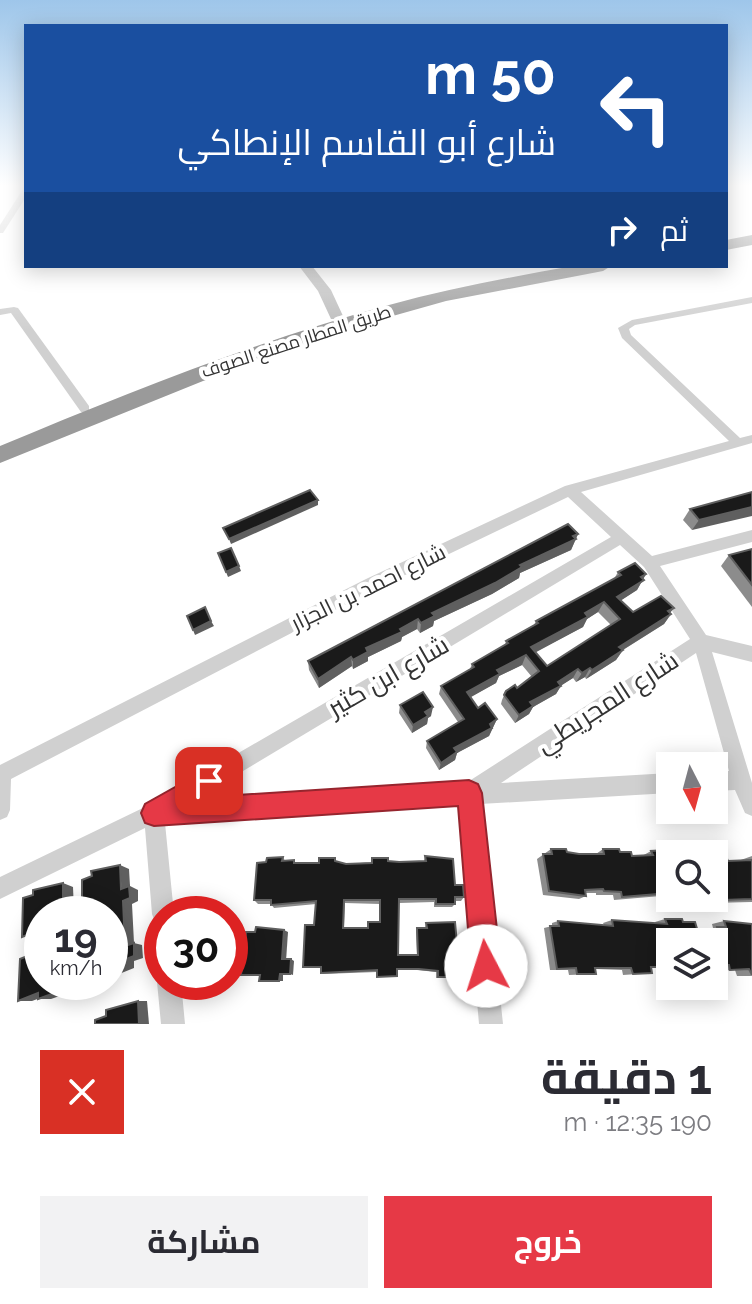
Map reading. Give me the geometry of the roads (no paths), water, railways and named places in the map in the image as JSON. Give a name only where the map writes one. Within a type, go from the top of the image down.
[{"type":"highway","points":[[728,245],[752,240]]},
{"type":"highway","name":"طريق المطار مصنع الصوف","points":[[0,444],[195,364],[336,316],[439,288],[544,268]]},
{"type":"highway","name":"طريق المطار مصنع الصوف","points":[[0,455],[198,372],[288,342],[448,296],[593,268]]},
{"type":"street","points":[[307,268],[324,290],[336,316]]},
{"type":"street","points":[[745,441],[626,336],[623,328],[632,323],[752,300]]},
{"type":"street","points":[[0,312],[14,310],[85,409]]},
{"type":"street","name":"شارع احمد بن الجزار","points":[[1,774],[371,584],[570,490],[745,441]]},
{"type":"street","points":[[570,490],[649,563],[701,641],[741,780],[752,806]]},
{"type":"street","points":[[649,563],[752,536]]},
{"type":"street","name":"شارع ابن كثير","points":[[0,888],[154,813],[621,538]]},
{"type":"street","name":"شارع المجريطي","points":[[469,793],[701,641],[752,654]]},
{"type":"street","points":[[0,810],[1,774]]},
{"type":"street","points":[[728,780],[741,780]]},
{"type":"street","points":[[161,896],[154,813],[656,784]]},
{"type":"street","points":[[469,793],[491,1024]]},
{"type":"street","points":[[171,1000],[173,1024]]}]
